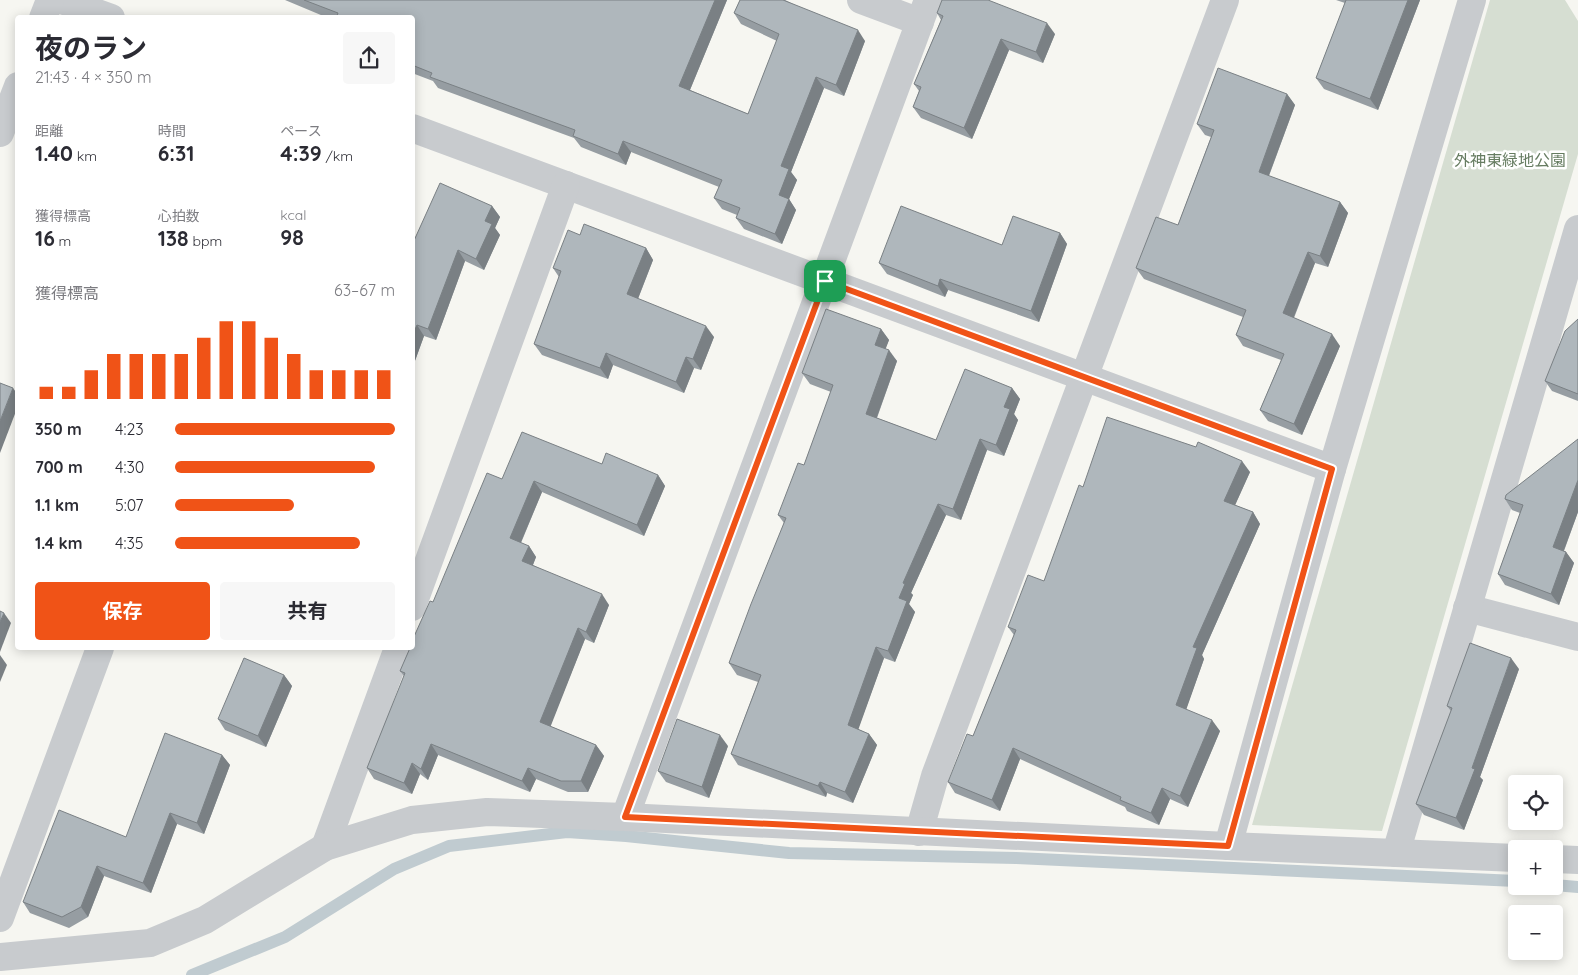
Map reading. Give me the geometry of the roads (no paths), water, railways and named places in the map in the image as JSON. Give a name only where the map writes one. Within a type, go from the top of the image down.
[{"type":"street","points":[[44,15],[50,0]]},
{"type":"street","points":[[62,0],[103,15]]},
{"type":"street","points":[[625,817],[924,11],[861,0]]},
{"type":"street","points":[[919,832],[935,776],[1225,0]]},
{"type":"street","points":[[1228,846],[1332,469],[1472,0]]},
{"type":"street","points":[[0,133],[15,94]]},
{"type":"street","points":[[415,129],[1332,469]]},
{"type":"street","points":[[415,599],[566,185]]},
{"type":"street","points":[[1396,853],[1578,229]]},
{"type":"street","points":[[1467,608],[1578,637]]},
{"type":"street","points":[[0,918],[99,650]]},
{"type":"street","points":[[325,846],[397,650]]},
{"type":"street","points":[[0,957],[150,943],[205,920],[325,846],[412,820],[487,812],[1508,858]]},
{"type":"street","points":[[1563,859],[1578,860]]},
{"type":"waterway","points":[[192,975],[285,937],[394,869],[449,846],[567,832],[626,836],[789,853],[1016,858],[1508,881]]},
{"type":"waterway","points":[[1563,886],[1578,887]]},
{"type":"park label","name":"外神東緑地公園","points":[[1510,160]]}]
